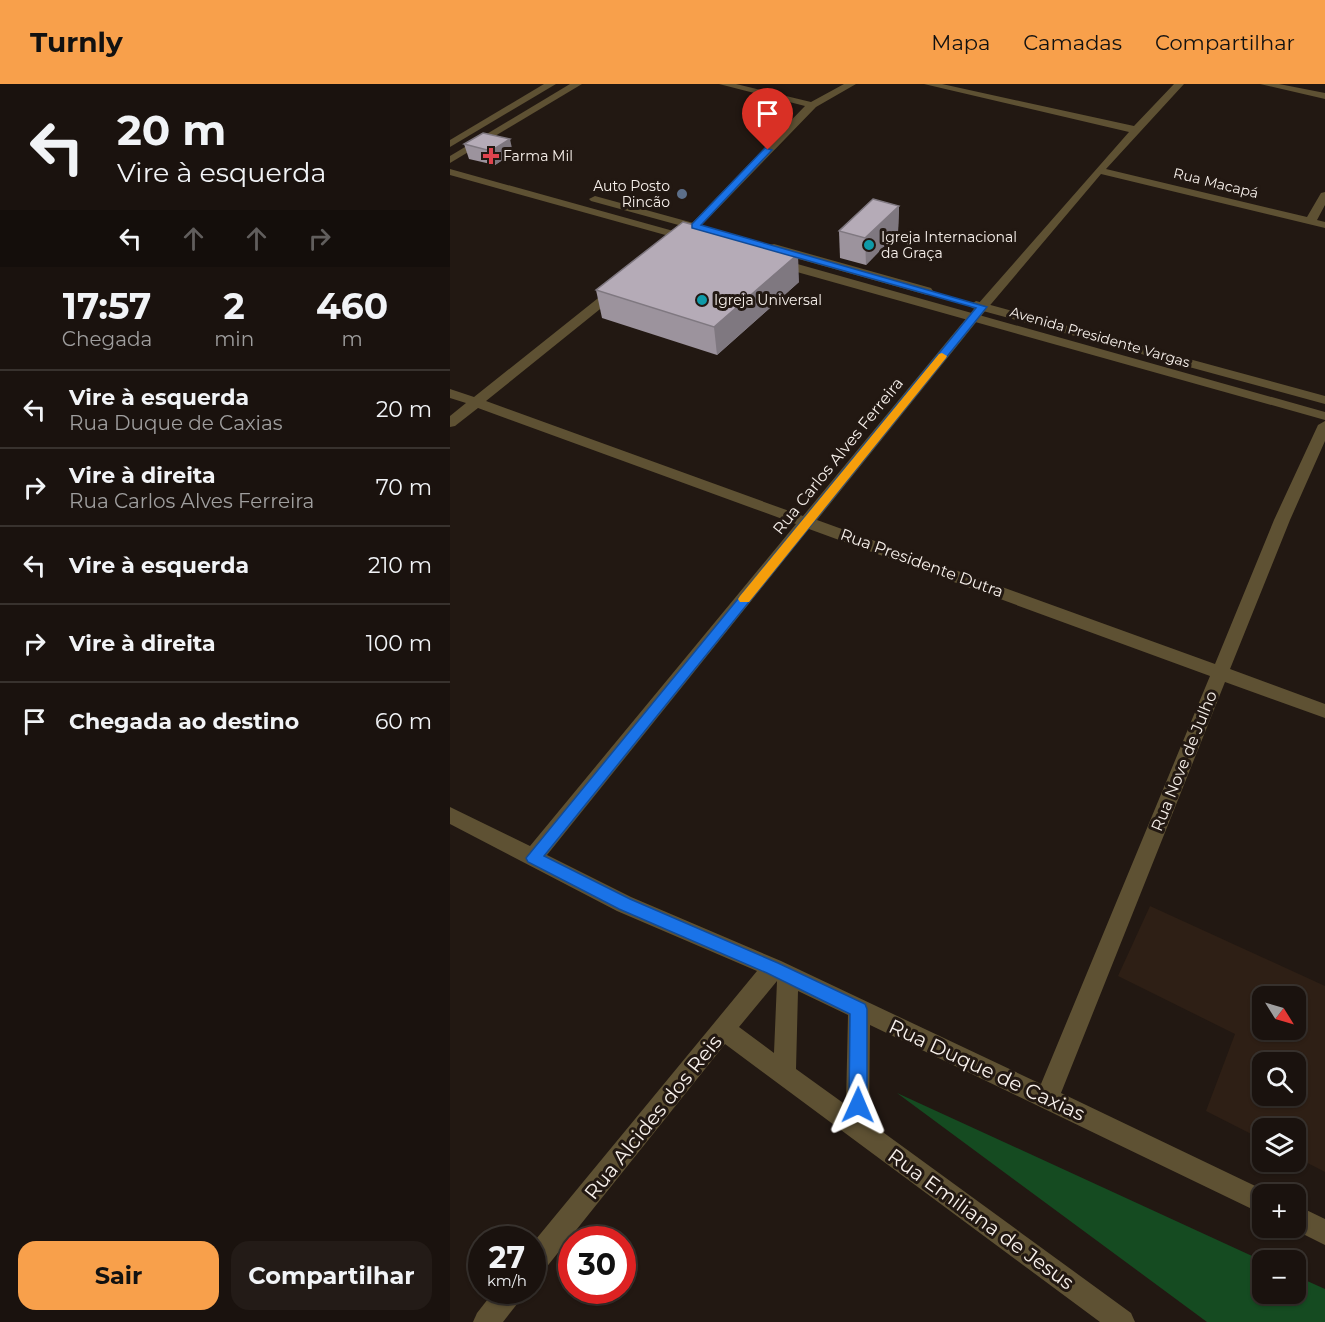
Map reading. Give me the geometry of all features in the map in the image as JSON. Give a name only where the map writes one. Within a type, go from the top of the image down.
[{"type":"street","points":[[450,144],[551,84]]},
{"type":"street","points":[[450,160],[577,84]]},
{"type":"street","points":[[724,84],[812,105]]},
{"type":"street","points":[[678,240],[695,226],[812,105],[851,84]]},
{"type":"street","points":[[929,84],[1137,130]]},
{"type":"street","name":"Rua Carlos Alves Ferreira","points":[[533,858],[978,312],[1099,170],[1179,84]]},
{"type":"street","points":[[1265,84],[1325,96]]},
{"type":"street","points":[[450,160],[718,232]]},
{"type":"street","name":"Rua Macapá","points":[[1099,170],[1325,225]]},
{"type":"street","points":[[450,172],[678,240],[705,242]]},
{"type":"street","points":[[1311,221],[1325,195]]},
{"type":"street","name":"Avenida Presidente Vargas","points":[[762,252],[978,312],[1325,416]]},
{"type":"street","points":[[450,423],[627,281]]},
{"type":"street","name":"Avenida Presidente Vargas","points":[[978,312],[1325,399]]},
{"type":"street","name":"Rua Presidente Dutra","points":[[450,393],[1325,711]]},
{"type":"street","name":"Rua Nove de Julho","points":[[1047,1098],[1282,520],[1325,425]]},
{"type":"street","name":"Rua Duque de Caxias","points":[[450,815],[624,904],[780,972],[1252,1196]]},
{"type":"street","points":[[780,972],[784,1075]]},
{"type":"street","name":"Rua Alcides dos Reis","points":[[546,1248],[724,1030],[780,972]]},
{"type":"street","points":[[857,1128],[859,1009]]},
{"type":"street","name":"Rua Emiliana de Jesus","points":[[724,1030],[1122,1322]]},
{"type":"street","points":[[1306,1222],[1325,1232]]},
{"type":"street","points":[[486,1322],[501,1304]]},
{"type":"shaded area","points":[[1150,906],[1325,986],[1325,1172],[1306,1162],[1306,1118],[1252,1118],[1252,1134],[1206,1111],[1235,1034],[1118,976]]},
{"type":"green space","points":[[897,1093],[1252,1256],[1252,1304],[1306,1304],[1306,1280],[1325,1289],[1325,1322],[1207,1322]]},
{"type":"building","points":[[483,133],[510,139],[491,151],[464,144]]},
{"type":"building","points":[[873,199],[899,206],[865,238],[839,231]]},
{"type":"building","points":[[683,222],[798,254],[714,327],[596,290]]},
{"type":"slow traffic","points":[[744,599],[942,356]]},
{"type":"place","name":"Farma Mil","points":[[491,156]]},
{"type":"place","name":"Auto Posto Rincão","points":[[682,194]]},
{"type":"place","name":"Igreja Internacional da Graça","points":[[869,245]]},
{"type":"place","name":"Igreja Universal","points":[[702,300]]},
{"type":"route","points":[[768,150],[695,226],[982,307],[533,858],[624,904],[773,968],[859,1009],[858,1105]]}]
